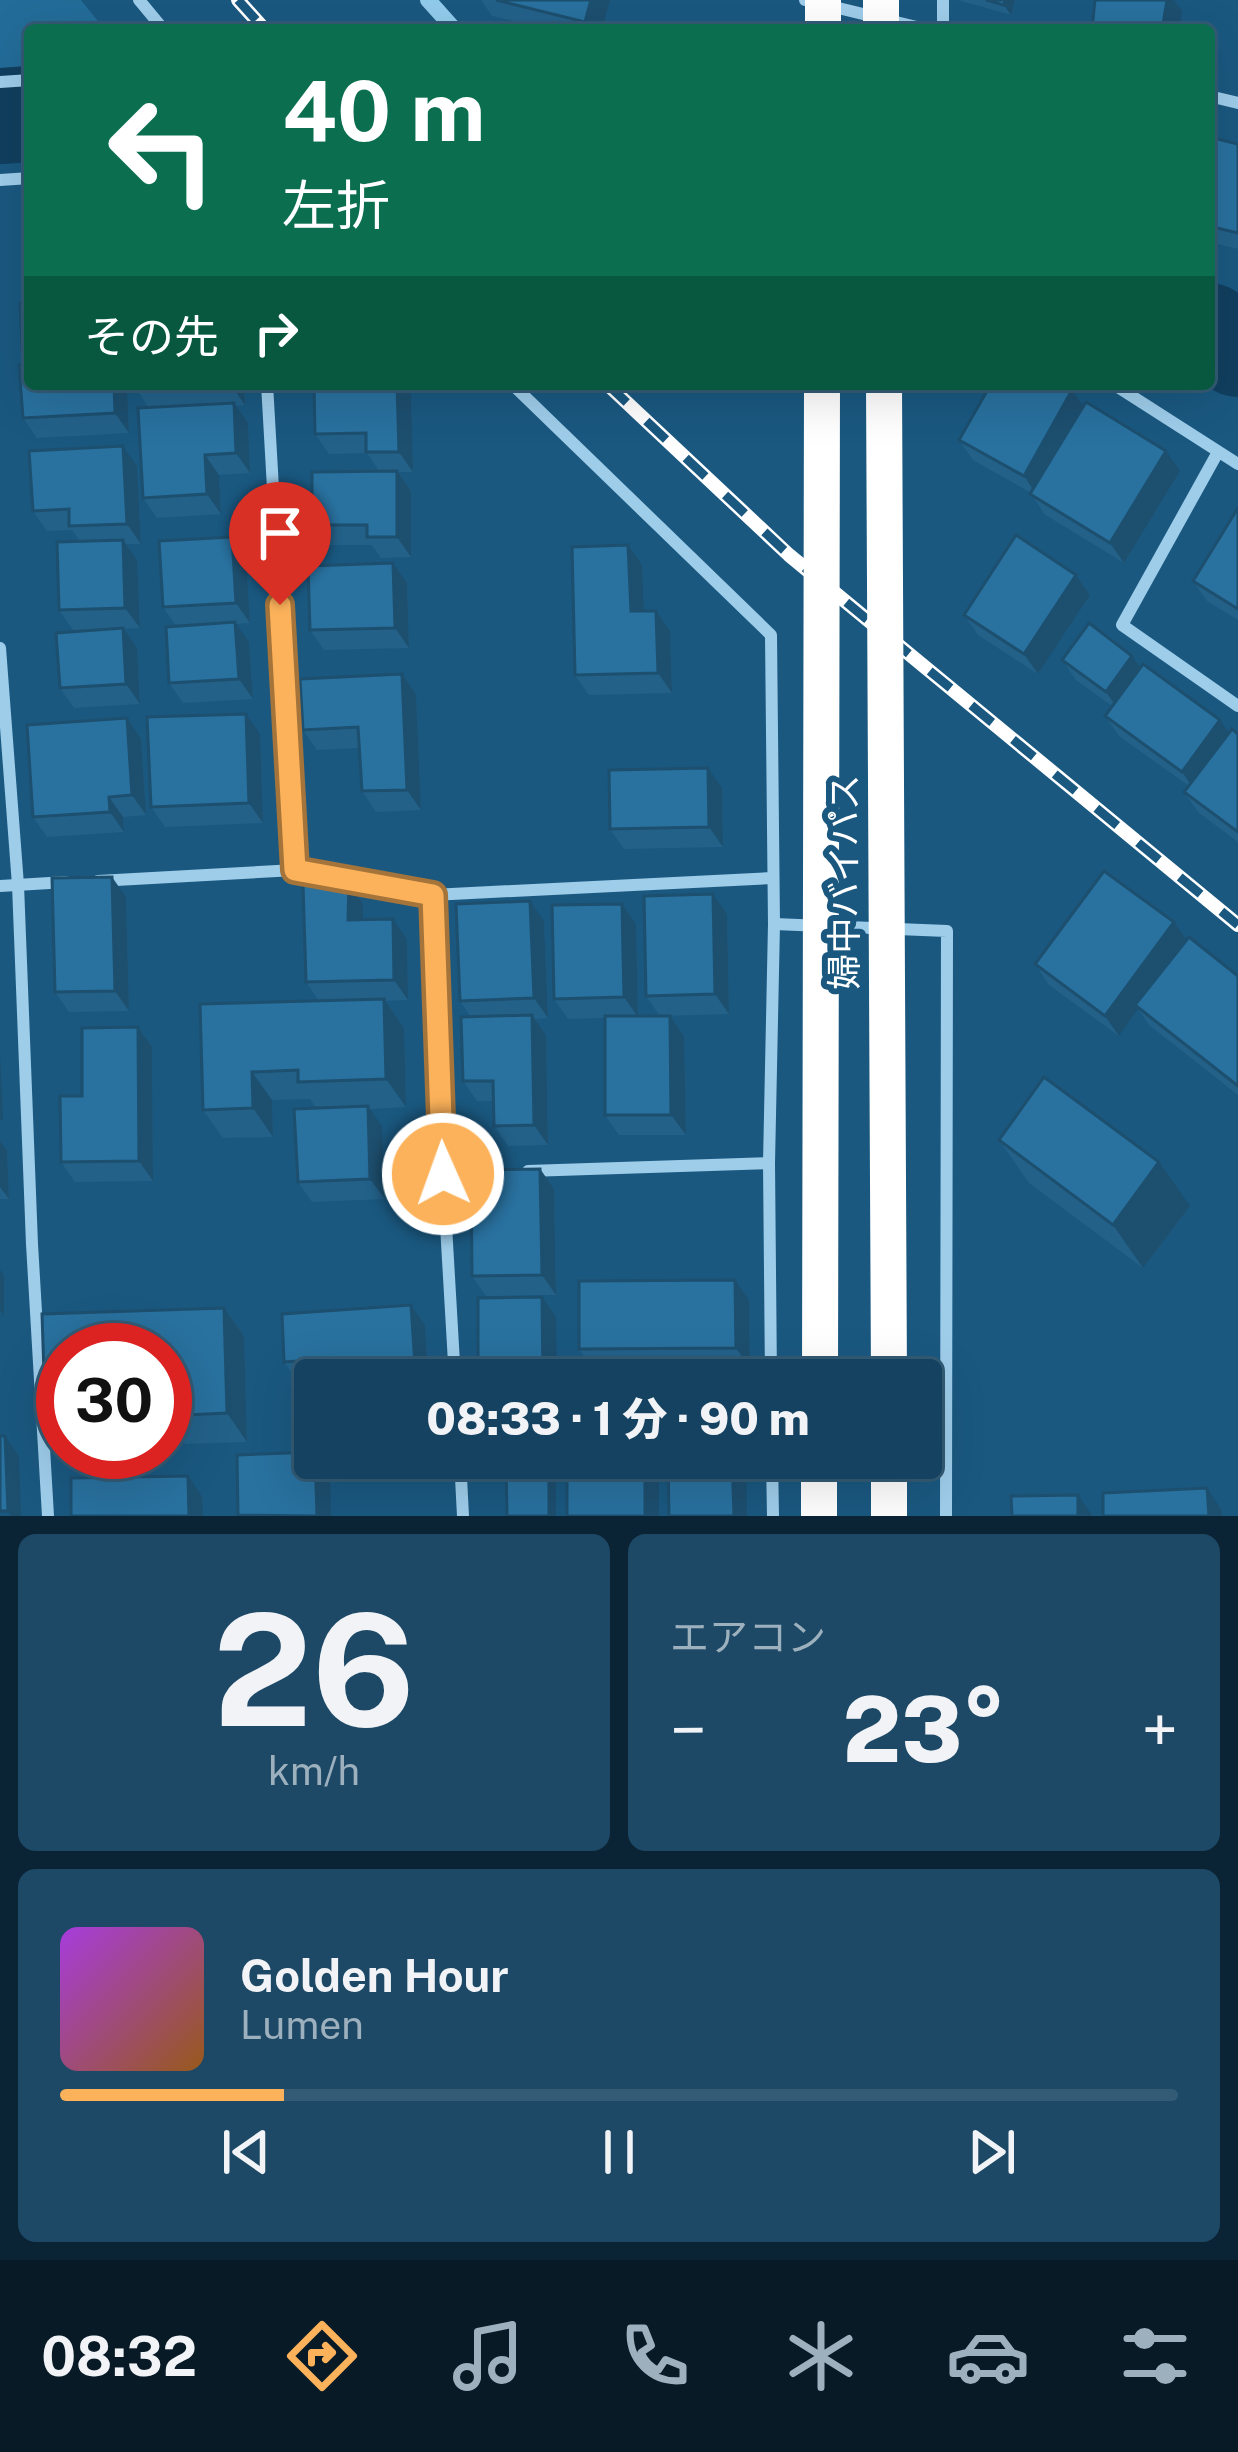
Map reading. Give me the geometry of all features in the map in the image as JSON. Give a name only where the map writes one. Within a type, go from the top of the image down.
[{"type":"highway","name":"婦中バイパス","points":[[820,1359],[822,390]]},
{"type":"highway","name":"婦中バイパス","points":[[884,390],[889,1359]]},
{"type":"highway","points":[[819,1479],[819,1516]]},
{"type":"highway","points":[[889,1479],[889,1516]]},
{"type":"street","points":[[139,0],[159,24]]},
{"type":"street","points":[[805,0],[904,24]]},
{"type":"street","points":[[267,390],[295,870]]},
{"type":"street","points":[[518,390],[771,635],[771,1359]]},
{"type":"street","points":[[1122,390],[1238,464]]},
{"type":"street","points":[[1218,452],[1122,625],[1238,706]]},
{"type":"street","points":[[0,648],[18,885],[48,1516]]},
{"type":"street","points":[[0,886],[295,870],[433,895],[772,878]]},
{"type":"street","points":[[433,895],[454,1359]]},
{"type":"street","points":[[774,924],[947,932],[946,1516]]},
{"type":"street","points":[[513,1172],[769,1163]]},
{"type":"street","points":[[443,1174],[490,1172]]},
{"type":"street","points":[[461,1479],[463,1516]]},
{"type":"street","points":[[772,1479],[773,1516]]},
{"type":"shaded area","points":[[0,0],[81,0],[100,24],[24,24],[24,67],[0,68]]},
{"type":"building","points":[[496,0],[591,0],[585,22]]},
{"type":"building","points":[[1095,0],[1167,0],[1163,24],[1093,24]]},
{"type":"building","points":[[1215,138],[1238,144],[1238,233],[1215,227]]},
{"type":"building","points":[[20,303],[24,303],[24,349]]},
{"type":"building","points":[[19,365],[24,365],[24,390],[114,390],[115,413],[23,418]]},
{"type":"building","points":[[314,390],[397,390],[399,452],[366,452],[366,433],[315,434]]},
{"type":"building","points":[[988,390],[1072,390],[1024,476],[959,440]]},
{"type":"building","points":[[1086,402],[1166,451],[1110,543],[1030,494]]},
{"type":"building","points":[[234,403],[236,453],[205,455],[207,494],[143,498],[138,408]]},
{"type":"building","points":[[123,446],[127,524],[69,526],[69,509],[33,511],[29,451]]},
{"type":"building","points":[[397,471],[397,537],[367,537],[367,525],[312,525],[312,472]]},
{"type":"building","points":[[1238,508],[1238,609],[1193,581]]},
{"type":"building","points":[[1016,535],[1076,575],[1024,654],[964,615]]},
{"type":"building","points":[[232,537],[236,603],[163,607],[159,541]]},
{"type":"building","points":[[123,540],[125,608],[59,610],[57,542]]},
{"type":"building","points":[[628,545],[631,611],[656,611],[658,673],[575,675],[572,547]]},
{"type":"building","points":[[393,563],[395,628],[310,630],[308,566]]},
{"type":"building","points":[[235,622],[239,679],[169,683],[166,627]]},
{"type":"building","points":[[1089,623],[1132,656],[1106,692],[1062,660]]},
{"type":"building","points":[[123,628],[126,684],[60,688],[56,633]]},
{"type":"building","points":[[1143,664],[1220,720],[1182,772],[1105,716]]},
{"type":"building","points":[[402,674],[407,790],[362,791],[358,727],[303,730],[300,679]]},
{"type":"building","points":[[246,714],[249,803],[151,807],[147,717]]},
{"type":"building","points":[[127,718],[132,795],[109,797],[110,812],[33,817],[27,725]]},
{"type":"building","points":[[1232,729],[1238,734],[1238,832],[1184,792]]},
{"type":"building","points":[[708,768],[709,827],[610,829],[609,770]]},
{"type":"building","points":[[1104,871],[1174,922],[1105,1016],[1035,964]]},
{"type":"building","points":[[112,877],[115,991],[55,992],[52,878]]},
{"type":"building","points":[[349,884],[348,920],[393,919],[394,980],[306,982],[303,885]]},
{"type":"building","points":[[713,894],[715,994],[646,996],[644,896]]},
{"type":"building","points":[[530,901],[534,998],[460,1001],[456,904]]},
{"type":"building","points":[[622,904],[624,997],[554,999],[552,905]]},
{"type":"building","points":[[1189,937],[1238,976],[1238,1086],[1135,1005]]},
{"type":"building","points":[[384,999],[386,1079],[298,1082],[298,1070],[252,1072],[253,1108],[203,1110],[200,1004]]},
{"type":"building","points":[[532,1015],[534,1125],[494,1126],[493,1081],[463,1081],[461,1017]]},
{"type":"building","points":[[605,1016],[670,1016],[671,1115],[605,1115]]},
{"type":"building","points":[[138,1027],[139,1161],[61,1162],[60,1096],[82,1096],[82,1028]]},
{"type":"building","points":[[1044,1077],[1159,1162],[1113,1225],[999,1140]]},
{"type":"building","points":[[368,1106],[370,1179],[298,1182],[294,1109]]},
{"type":"building","points":[[540,1169],[542,1275],[472,1276],[471,1170]]},
{"type":"building","points":[[735,1280],[736,1348],[579,1349],[579,1281]]},
{"type":"building","points":[[542,1297],[543,1359],[478,1359],[478,1298]]},
{"type":"building","points":[[411,1305],[415,1359],[284,1362],[282,1314]]},
{"type":"building","points":[[224,1308],[227,1413],[192,1415],[192,1323],[42,1323],[42,1314]]},
{"type":"building","points":[[0,1436],[5,1436],[8,1511],[0,1511]]},
{"type":"building","points":[[294,1453],[294,1479],[316,1479],[317,1516],[238,1515],[237,1455]]},
{"type":"building","points":[[71,1479],[188,1479],[189,1516],[71,1516]]},
{"type":"building","points":[[506,1479],[549,1479],[549,1516],[507,1516]]},
{"type":"building","points":[[567,1479],[645,1479],[645,1516],[567,1516]]},
{"type":"building","points":[[668,1479],[733,1479],[734,1516],[669,1516]]},
{"type":"building","points":[[1207,1488],[1209,1516],[1103,1516],[1103,1493]]},
{"type":"building","points":[[1078,1495],[1078,1516],[1012,1516],[1011,1496]]},
{"type":"waterway","points":[[428,0],[450,24]]},
{"type":"waterway","points":[[0,116],[24,114]]},
{"type":"waterway","points":[[1215,335],[1238,349]]},
{"type":"railway","points":[[238,0],[260,24]]},
{"type":"railway","points":[[613,390],[789,555],[1238,925]]},
{"type":"route","points":[[280,605],[295,870],[433,895],[443,1174]]}]
